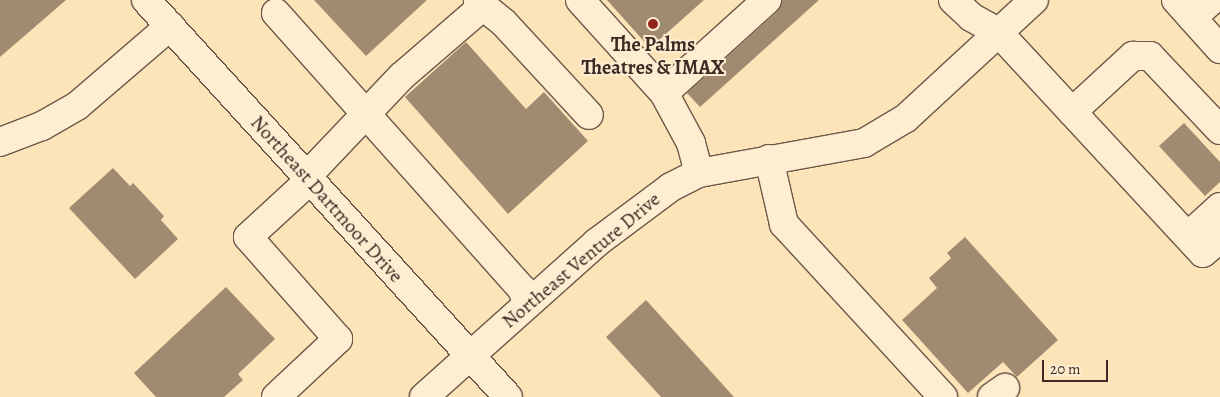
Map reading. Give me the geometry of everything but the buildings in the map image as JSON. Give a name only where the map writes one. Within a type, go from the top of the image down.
[{"type":"street","name":"Northeast Dartmoor Drive","points":[[146,0],[508,397]]},
{"type":"street","points":[[580,0],[664,93],[690,143],[699,173]]},
{"type":"street","points":[[664,93],[767,0]]},
{"type":"street","points":[[954,0],[971,17],[998,32],[1072,112],[1204,242],[1220,207]]},
{"type":"street","name":"Northeast Venture Drive","points":[[424,397],[527,302],[650,201],[699,173],[864,143],[906,118],[1034,0]]},
{"type":"street","points":[[276,397],[338,339],[248,237],[308,178],[402,76],[481,3],[504,23],[589,114]]},
{"type":"street","points":[[1193,6],[1220,49]]},
{"type":"street","points":[[276,14],[367,113],[522,289],[527,302]]},
{"type":"street","points":[[0,142],[42,126],[77,106],[170,26]]},
{"type":"street","points":[[1072,112],[1133,56],[1150,56],[1220,130]]},
{"type":"street","points":[[1177,84],[1189,109],[1220,143]]},
{"type":"street","points":[[769,159],[784,224],[943,397]]},
{"type":"place","name":"The Palms Theatres & IMAX","points":[[653,24]]}]
